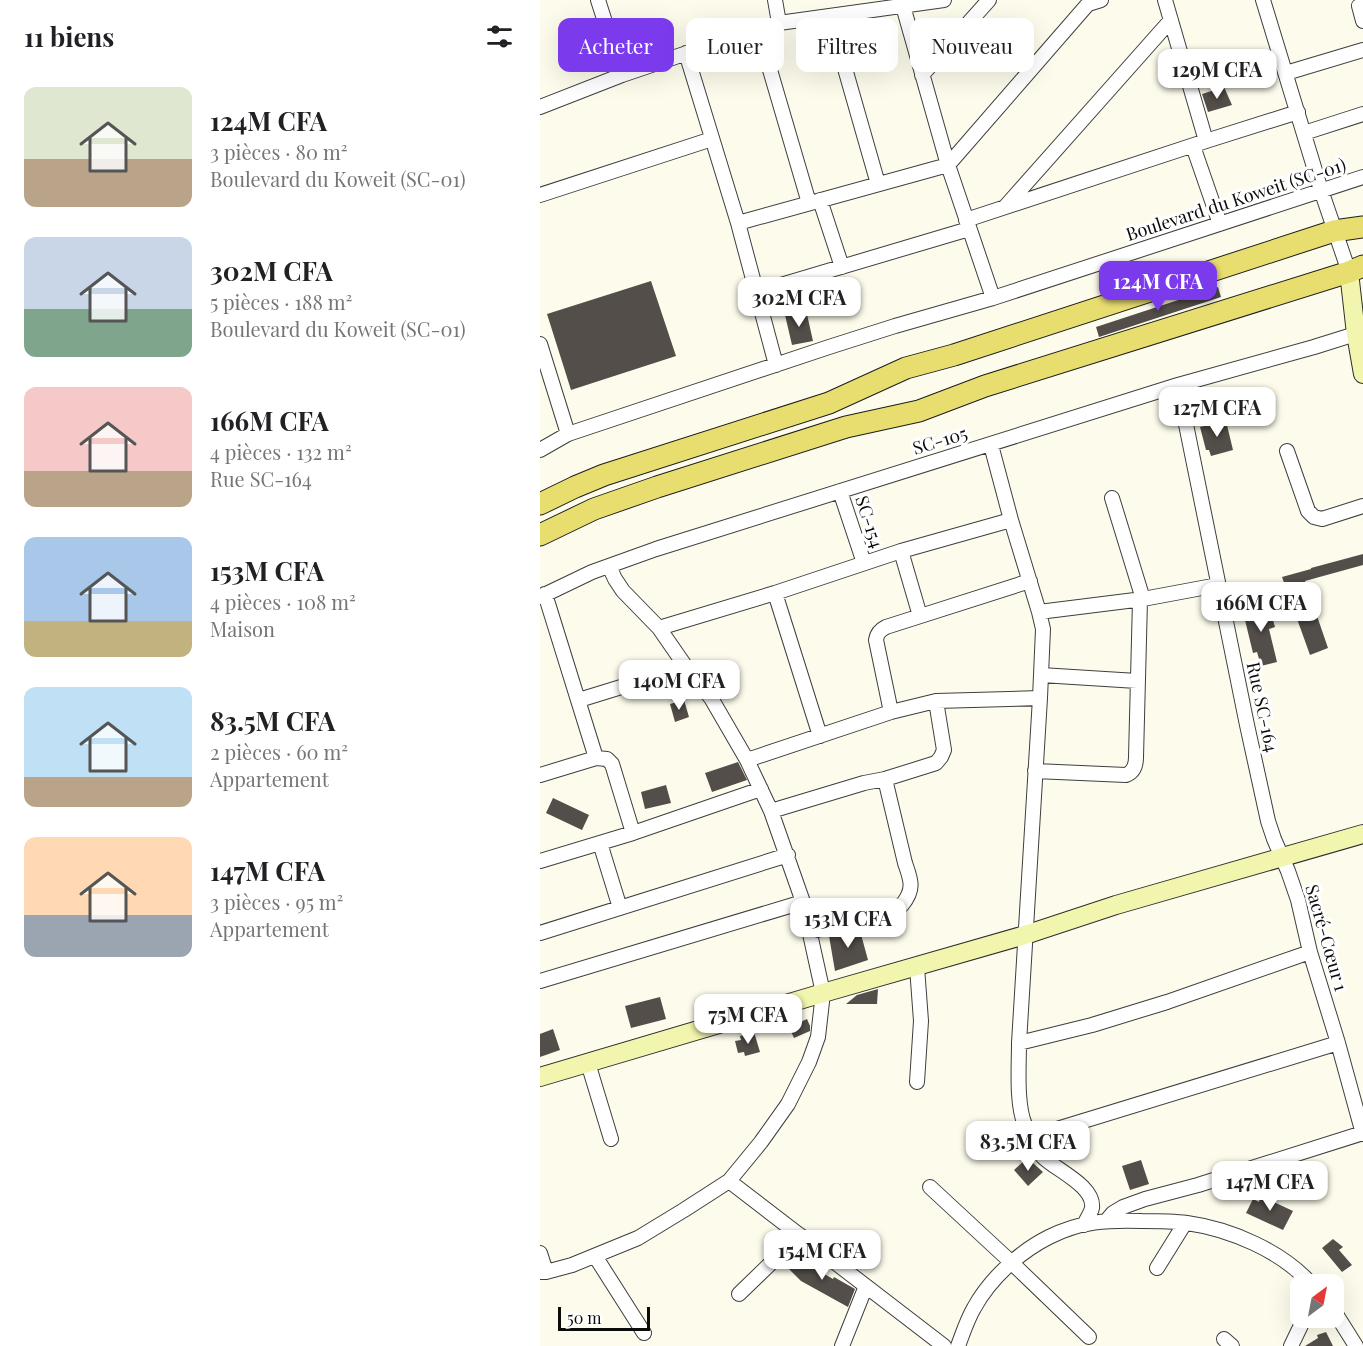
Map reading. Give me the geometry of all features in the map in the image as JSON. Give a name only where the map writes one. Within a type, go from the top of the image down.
[{"type":"main road","points":[[540,504],[604,475],[829,403],[906,368],[954,355],[1334,231],[1363,227]]},
{"type":"main road","points":[[540,535],[594,509],[657,487],[846,427],[919,411],[985,386],[1356,269]]},
{"type":"street","points":[[598,0],[622,75]]},
{"type":"street","points":[[775,0],[778,18]]},
{"type":"street","points":[[784,22],[944,0]]},
{"type":"street","points":[[922,75],[989,0]]},
{"type":"street","points":[[1165,0],[1220,224]]},
{"type":"street","points":[[1263,0],[1334,231],[1356,269],[1363,374]]},
{"type":"street","points":[[738,223],[948,165],[1092,1]]},
{"type":"street","points":[[1363,4],[1359,6],[1359,9],[1363,21]]},
{"type":"street","points":[[903,6],[948,165],[993,298]]},
{"type":"street","points":[[831,16],[878,184]]},
{"type":"street","points":[[1005,208],[1171,20]]},
{"type":"street","points":[[1286,73],[1363,50]]},
{"type":"street","points":[[540,107],[686,53]]},
{"type":"street","points":[[692,72],[738,223],[776,365]]},
{"type":"street","points":[[772,72],[814,202],[842,267]]},
{"type":"street","points":[[757,292],[842,267],[968,225],[1005,208],[1299,112]]},
{"type":"street","points":[[1304,133],[1363,114]]},
{"type":"street","points":[[540,195],[712,139]]},
{"type":"street","name":"Boulevard du Koweit (SC-01)","points":[[540,450],[568,434],[776,365],[895,326],[993,298],[1363,177]]},
{"type":"street","name":"SC-105","points":[[542,596],[592,572],[656,549],[1178,385],[1360,333]]},
{"type":"street","points":[[540,344],[568,434]]},
{"type":"street","name":"Rue SC-164","points":[[1178,385],[1247,725],[1268,820],[1281,858]]},
{"type":"street","points":[[991,444],[1039,612],[1043,636],[1019,1043],[1020,1108],[1022,1118],[1037,1150],[1089,1193],[1092,1209],[1084,1225]]},
{"type":"street","points":[[1287,451],[1308,511],[1314,517],[1322,519],[1363,506]]},
{"type":"street","name":"SC-154","points":[[840,491],[864,563]]},
{"type":"street","points":[[1035,771],[1126,775],[1132,772],[1135,766],[1142,600],[1112,498]]},
{"type":"street","points":[[659,628],[775,593],[901,551],[1011,520]]},
{"type":"street","points":[[901,551],[920,616]]},
{"type":"street","points":[[540,1253],[543,1272],[572,1265],[638,1238],[729,1180],[784,1110],[804,1072],[818,1037],[823,993],[803,902],[788,855],[771,811],[747,760],[711,698],[659,628],[623,591],[609,566]]},
{"type":"street","points":[[891,712],[877,645],[877,635],[880,630],[1030,581]]},
{"type":"street","points":[[1039,612],[1142,600],[1218,585]]},
{"type":"street","points":[[775,593],[820,736]]},
{"type":"street","points":[[542,596],[579,700],[596,758]]},
{"type":"street","points":[[579,700],[686,667]]},
{"type":"street","points":[[1041,675],[1137,681]]},
{"type":"street","points":[[747,760],[891,712],[936,701],[1040,698]]},
{"type":"street","points":[[771,811],[936,763],[944,750],[936,701]]},
{"type":"street","points":[[540,775],[596,758],[607,759],[612,764],[633,833]]},
{"type":"street","points":[[810,932],[902,905],[910,893],[910,876],[885,779]]},
{"type":"street","points":[[540,861],[633,833],[761,789]]},
{"type":"street","points":[[540,1077],[1025,935],[1116,905],[1363,834]]},
{"type":"street","points":[[600,843],[620,908]]},
{"type":"street","points":[[540,933],[788,855]]},
{"type":"street","name":"Sacré-Cœur 1","points":[[1281,858],[1288,870],[1298,900],[1310,952],[1360,1113],[1363,1133]]},
{"type":"street","points":[[540,981],[803,902]]},
{"type":"street","points":[[1019,1043],[1092,1025],[1167,1002],[1310,952]]},
{"type":"street","points":[[917,967],[921,1022],[917,1082]]},
{"type":"street","points":[[1031,1137],[1338,1043]]},
{"type":"street","points":[[588,1063],[611,1139]]},
{"type":"street","points":[[1107,1221],[1113,1213],[1123,1207],[1145,1199],[1208,1182],[1363,1133]]},
{"type":"street","points":[[729,1180],[944,1346]]},
{"type":"street","points":[[930,1188],[1089,1337]]},
{"type":"street","points":[[958,1346],[980,1298],[991,1283],[1031,1248],[1068,1229],[1084,1225],[1107,1221],[1185,1223],[1204,1226],[1239,1237],[1270,1251],[1300,1274]]},
{"type":"street","points":[[1157,1268],[1185,1223]]},
{"type":"street","points":[[739,1294],[800,1235]]},
{"type":"street","points":[[595,1256],[644,1334]]},
{"type":"street","points":[[842,1346],[866,1286]]},
{"type":"street","points":[[1344,1327],[1356,1346]]},
{"type":"street","points":[[1291,1346],[1300,1328]]},
{"type":"building","points":[[1224,87],[1232,105],[1208,112],[1202,94]]},
{"type":"building","points":[[651,281],[676,356],[571,390],[547,314]]},
{"type":"building","points":[[1218,287],[1221,297],[1099,337],[1096,327]]},
{"type":"building","points":[[806,310],[813,341],[792,345],[785,315]]},
{"type":"building","points":[[1226,421],[1233,450],[1211,456],[1209,450],[1206,450],[1200,427]]},
{"type":"building","points":[[1363,554],[1363,565],[1305,581],[1328,648],[1310,655],[1282,577]]},
{"type":"building","points":[[1264,603],[1265,607],[1269,606],[1275,627],[1269,629],[1277,662],[1261,666],[1257,652],[1253,653],[1244,616],[1249,614],[1247,607]]},
{"type":"building","points":[[684,700],[689,717],[675,722],[670,704]]},
{"type":"building","points":[[738,762],[747,780],[712,792],[705,773]]},
{"type":"building","points":[[666,785],[671,803],[645,809],[641,792]]},
{"type":"building","points":[[553,798],[589,815],[582,830],[546,813]]},
{"type":"building","points":[[859,927],[868,960],[835,971],[829,936]]},
{"type":"building","points":[[878,989],[877,1004],[846,1004],[857,995]]},
{"type":"building","points":[[660,997],[666,1019],[631,1028],[625,1006]]},
{"type":"building","points":[[807,1019],[810,1031],[794,1038],[789,1027]]},
{"type":"building","points":[[553,1029],[560,1050],[540,1057],[540,1034]]},
{"type":"building","points":[[754,1032],[760,1052],[745,1056],[744,1052],[738,1053],[735,1041],[741,1040],[740,1036]]},
{"type":"building","points":[[1026,1159],[1043,1172],[1028,1186],[1014,1170]]},
{"type":"building","points":[[1141,1160],[1149,1184],[1130,1190],[1122,1166]]},
{"type":"building","points":[[1261,1196],[1293,1211],[1283,1230],[1246,1213],[1253,1199],[1259,1202]]},
{"type":"building","points":[[1333,1239],[1343,1247],[1339,1250],[1352,1265],[1342,1272],[1322,1248]]},
{"type":"building","points":[[803,1254],[821,1272],[855,1289],[848,1307],[801,1281],[788,1268]]},
{"type":"building","points":[[1326,1332],[1333,1346],[1305,1346],[1318,1338],[1317,1335]]}]
